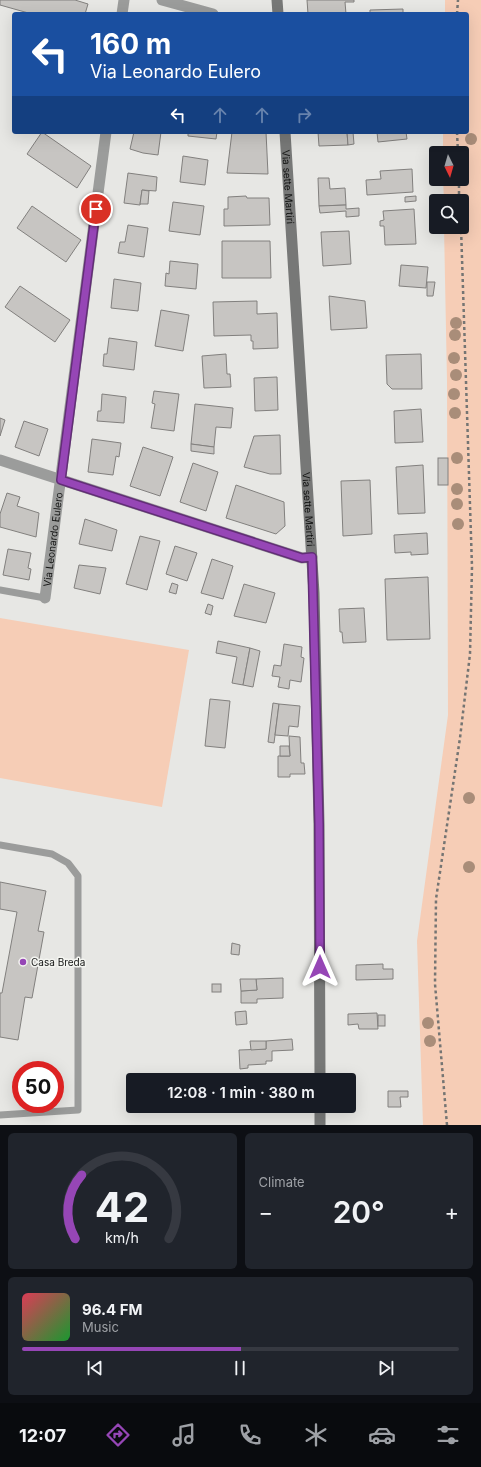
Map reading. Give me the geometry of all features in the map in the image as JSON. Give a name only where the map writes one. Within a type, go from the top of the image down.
[{"type":"main road","points":[[277,0],[278,12]]},
{"type":"main road","name":"Via sette Martiri","points":[[285,134],[312,557],[319,824],[320,1073]]},
{"type":"main road","points":[[320,1113],[320,1125]]},
{"type":"street","points":[[122,12],[124,0]]},
{"type":"street","points":[[162,0],[206,12]]},
{"type":"street","points":[[61,480],[106,134]]},
{"type":"street","name":"Via Leonardo Eulero","points":[[0,460],[302,558],[312,557]]},
{"type":"street","name":"Via Leonardo Eulero","points":[[45,598],[61,480]]},
{"type":"lane","points":[[0,590],[45,598]]},
{"type":"lane","points":[[0,845],[52,854],[68,863],[78,876],[78,1110],[0,1115]]},
{"type":"path","points":[[457,12],[458,0]]},
{"type":"path","points":[[457,134],[458,146]]},
{"type":"path","points":[[447,1125],[435,984],[436,899],[460,738],[470,654],[472,567],[460,234]]},
{"type":"shaded area","points":[[445,0],[481,0],[481,1125],[423,1125],[417,941],[448,715],[447,381],[444,234],[469,234],[469,194],[444,194],[443,186],[469,186],[469,146],[443,146],[443,134],[469,134],[469,12],[445,12]]},
{"type":"shaded area","points":[[0,618],[189,650],[162,807],[0,778]]},
{"type":"building","points":[[0,0],[75,0],[88,4],[86,12],[25,12],[0,5]]},
{"type":"building","points":[[307,0],[354,0],[354,2],[345,2],[346,12],[308,12]]},
{"type":"building","points":[[403,9],[403,12],[370,12],[370,10]]},
{"type":"building","points":[[41,134],[45,134],[91,166],[77,188],[27,154]]},
{"type":"building","points":[[134,134],[161,134],[158,155],[130,149]]},
{"type":"building","points":[[188,134],[217,134],[216,139],[188,136]]},
{"type":"building","points":[[232,134],[266,134],[268,174],[227,173]]},
{"type":"building","points":[[318,134],[347,134],[348,145],[319,146]]},
{"type":"building","points":[[347,134],[353,134],[354,144],[348,145]]},
{"type":"building","points":[[377,134],[406,134],[407,139],[378,142]]},
{"type":"building","points":[[183,156],[208,160],[205,185],[180,182]]},
{"type":"building","points":[[412,169],[413,192],[367,195],[366,180],[381,179],[380,171]]},
{"type":"building","points":[[128,173],[157,177],[156,191],[142,190],[140,205],[124,203]]},
{"type":"building","points":[[318,178],[329,178],[330,189],[345,188],[346,205],[319,206]]},
{"type":"building","points":[[142,190],[149,191],[148,204],[140,204]]},
{"type":"building","points":[[246,196],[247,198],[269,198],[270,225],[224,226],[224,209],[228,209],[228,197]]},
{"type":"building","points":[[416,196],[416,201],[405,202],[405,197]]},
{"type":"building","points":[[173,202],[204,206],[200,235],[169,231]]},
{"type":"building","points":[[346,205],[346,209],[359,208],[359,216],[346,217],[346,211],[320,213],[319,206]]},
{"type":"building","points":[[32,206],[81,240],[66,262],[17,228]]},
{"type":"building","points":[[414,209],[416,244],[385,245],[384,226],[380,226],[380,221],[384,220],[383,211]]},
{"type":"building","points":[[128,225],[148,228],[144,257],[118,253],[120,242],[125,242]]},
{"type":"building","points":[[349,231],[351,264],[323,266],[321,232]]},
{"type":"building","points":[[222,241],[270,241],[271,278],[222,278]]},
{"type":"building","points":[[170,261],[198,264],[196,289],[165,286],[166,273],[169,274]]},
{"type":"building","points":[[401,265],[428,267],[426,288],[399,286]]},
{"type":"building","points":[[114,279],[141,283],[138,311],[111,308]]},
{"type":"building","points":[[427,282],[435,282],[433,296],[427,296]]},
{"type":"building","points":[[20,286],[70,320],[55,342],[5,307]]},
{"type":"building","points":[[329,296],[365,301],[367,328],[331,330]]},
{"type":"building","points":[[257,301],[257,314],[277,313],[278,348],[253,349],[251,335],[214,336],[213,302]]},
{"type":"building","points":[[161,310],[189,315],[183,351],[155,346]]},
{"type":"building","points":[[109,338],[137,342],[134,370],[103,366],[104,354],[107,354]]},
{"type":"building","points":[[226,354],[227,374],[230,374],[231,387],[204,388],[202,356]]},
{"type":"building","points":[[421,354],[422,389],[392,389],[387,384],[386,355]]},
{"type":"building","points":[[277,377],[278,410],[255,411],[254,378]]},
{"type":"building","points":[[154,391],[179,394],[174,431],[151,428],[155,404],[152,403]]},
{"type":"building","points":[[102,394],[126,397],[124,423],[97,421],[98,411],[101,411]]},
{"type":"building","points":[[195,404],[233,408],[231,428],[216,427],[214,447],[191,444]]},
{"type":"building","points":[[421,409],[423,442],[395,443],[394,411]]},
{"type":"building","points":[[0,418],[5,420],[0,436]]},
{"type":"building","points":[[24,421],[48,429],[39,456],[15,447]]},
{"type":"building","points":[[280,435],[281,474],[270,474],[244,467],[254,436]]},
{"type":"building","points":[[92,439],[121,443],[119,457],[116,456],[113,475],[88,472]]},
{"type":"building","points":[[191,444],[214,447],[214,454],[191,451]]},
{"type":"building","points":[[143,447],[173,457],[160,496],[130,486]]},
{"type":"building","points":[[438,458],[448,458],[448,485],[438,485]]},
{"type":"building","points":[[193,463],[218,472],[206,511],[180,502]]},
{"type":"building","points":[[423,465],[425,513],[398,514],[396,467]]},
{"type":"building","points":[[370,480],[372,534],[343,536],[341,481]]},
{"type":"building","points":[[236,485],[284,502],[285,526],[276,534],[226,518]]},
{"type":"building","points":[[7,493],[20,497],[17,506],[39,513],[36,537],[0,527],[0,514]]},
{"type":"building","points":[[85,519],[117,530],[112,551],[79,544]]},
{"type":"building","points":[[427,533],[428,554],[411,555],[411,552],[395,553],[394,535]]},
{"type":"building","points":[[140,536],[160,541],[147,590],[126,584]]},
{"type":"building","points":[[175,546],[197,553],[187,581],[166,574]]},
{"type":"building","points":[[8,549],[31,553],[28,568],[31,569],[29,580],[3,575]]},
{"type":"building","points":[[212,559],[233,566],[223,599],[201,593]]},
{"type":"building","points":[[79,565],[106,568],[100,594],[74,588]]},
{"type":"building","points":[[428,577],[430,639],[387,640],[385,579]]},
{"type":"building","points":[[172,583],[178,585],[176,594],[169,592]]},
{"type":"building","points":[[244,584],[275,593],[266,623],[234,616]]},
{"type":"building","points":[[208,604],[213,606],[211,615],[205,613]]},
{"type":"building","points":[[364,608],[366,642],[343,643],[342,632],[340,632],[339,609]]},
{"type":"building","points":[[218,641],[250,648],[243,685],[232,683],[237,657],[216,653]]},
{"type":"building","points":[[284,644],[302,647],[301,657],[304,658],[301,682],[290,680],[289,689],[278,687],[280,677],[272,676],[274,665],[281,666]]},
{"type":"building","points":[[250,648],[260,651],[253,687],[243,685]]},
{"type":"building","points":[[210,699],[230,701],[225,748],[205,746]]},
{"type":"building","points":[[273,703],[279,704],[274,743],[268,742]]},
{"type":"building","points":[[279,704],[300,706],[298,727],[289,726],[288,736],[275,735]]},
{"type":"building","points":[[289,736],[300,737],[301,763],[304,763],[305,774],[290,774],[290,777],[278,777],[278,756],[290,756]]},
{"type":"building","points":[[280,746],[289,746],[290,756],[280,756]]},
{"type":"building","name":"Casa Breda","points":[[0,882],[46,891],[38,931],[44,932],[32,998],[25,997],[18,1040],[0,1037],[0,993],[2,993],[17,912],[0,909]]},
{"type":"building","points":[[232,943],[240,945],[239,955],[231,954]]},
{"type":"building","points":[[383,964],[383,969],[393,969],[393,979],[356,980],[356,965]]},
{"type":"building","points":[[283,978],[283,998],[257,999],[257,1003],[241,1003],[241,991],[257,990],[256,979]]},
{"type":"building","points":[[240,979],[256,979],[257,990],[241,991]]},
{"type":"building","points":[[212,984],[221,984],[221,992],[212,992]]},
{"type":"building","points":[[246,1011],[247,1024],[236,1025],[235,1012]]},
{"type":"building","points":[[377,1013],[378,1029],[359,1029],[358,1024],[348,1025],[348,1014]]},
{"type":"building","points":[[378,1015],[385,1015],[385,1026],[378,1026]]},
{"type":"building","points":[[292,1039],[293,1050],[272,1051],[272,1061],[266,1061],[266,1064],[248,1065],[248,1068],[240,1069],[239,1050],[266,1049],[266,1041]]},
{"type":"building","points":[[250,1041],[266,1041],[266,1049],[251,1050]]},
{"type":"building","points":[[388,1091],[408,1091],[408,1097],[400,1097],[401,1107],[388,1107]]},
{"type":"place","name":"Casa Breda","points":[[23,962]]},
{"type":"route","points":[[96,209],[61,480],[302,558],[312,557],[319,824],[320,967]]}]
